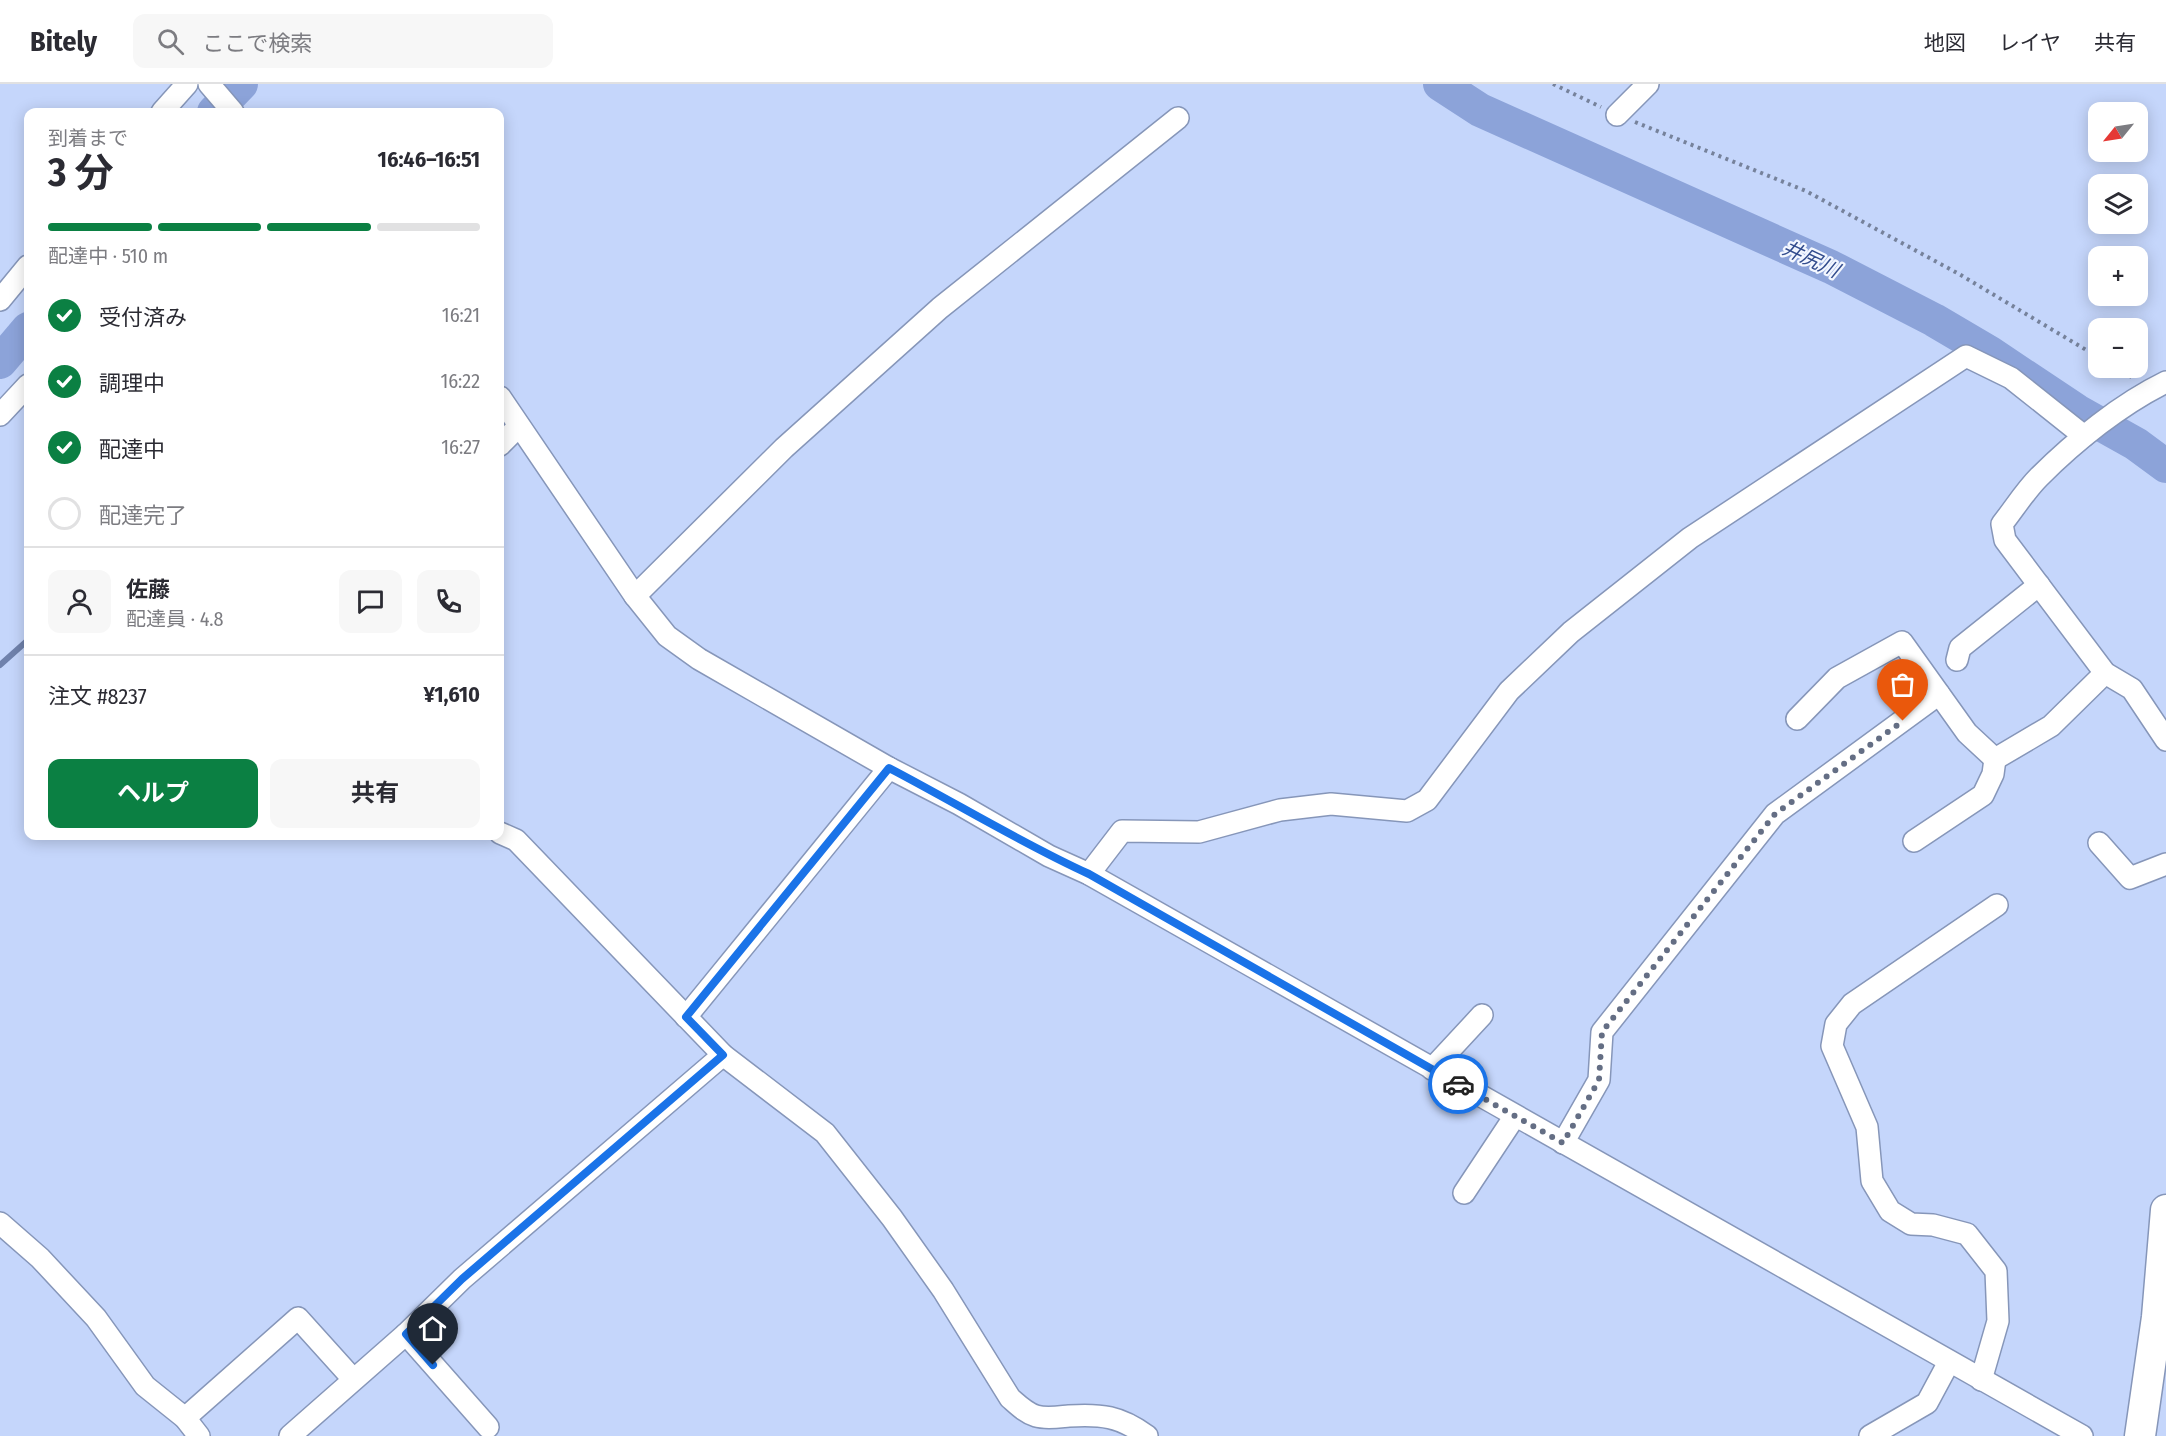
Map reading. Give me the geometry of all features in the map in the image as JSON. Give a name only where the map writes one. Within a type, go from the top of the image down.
[{"type":"main road","points":[[2140,1436],[2157,1317],[2166,1210]]},
{"type":"street","points":[[166,108],[187,84]]},
{"type":"street","points":[[208,84],[229,108]]},
{"type":"street","points":[[1617,115],[1648,84]]},
{"type":"street","points":[[636,596],[784,448],[940,308],[1178,118]]},
{"type":"street","points":[[0,300],[24,272]]},
{"type":"street","points":[[1089,874],[1122,831],[1198,831],[1281,810],[1331,804],[1407,811],[1427,800],[1509,691],[1571,632],[1690,538],[1966,356],[2011,378],[2086,434]]},
{"type":"street","points":[[2159,385],[2086,434],[2038,478],[2002,524],[2005,540],[2105,672],[2132,689],[2166,740]]},
{"type":"street","points":[[0,415],[24,390]]},
{"type":"street","points":[[504,403],[636,596],[667,636],[699,659],[889,768],[959,804],[1049,856],[1089,874],[2081,1436]]},
{"type":"street","points":[[504,441],[519,426]]},
{"type":"street","points":[[1957,660],[1960,648],[2039,585]]},
{"type":"street","points":[[1797,719],[1837,678],[1902,642],[1967,733],[1995,759]]},
{"type":"street","points":[[1995,759],[2051,726],[2105,672]]},
{"type":"street","points":[[1563,1143],[1599,1080],[1602,1032],[1775,814],[1939,694]]},
{"type":"street","points":[[1914,841],[1983,795],[1993,774],[1995,759]]},
{"type":"street","points":[[686,1017],[889,768]]},
{"type":"street","points":[[504,834],[516,840],[723,1055],[825,1133],[892,1218],[943,1290],[1010,1398],[1025,1411],[1038,1417],[1090,1415],[1117,1418],[1147,1436]]},
{"type":"street","points":[[2099,843],[2130,878],[2166,864]]},
{"type":"street","points":[[1981,1380],[1998,1321],[1996,1271],[1967,1234],[1933,1225],[1911,1224],[1890,1211],[1872,1181],[1868,1127],[1832,1046],[1836,1024],[1852,1004],[1997,905]]},
{"type":"street","points":[[1432,1069],[1482,1015]]},
{"type":"street","points":[[290,1436],[406,1334],[462,1279],[723,1055]]},
{"type":"street","points":[[1464,1192],[1515,1116]]},
{"type":"street","points":[[0,1223],[40,1258],[96,1318],[146,1386],[185,1418],[199,1436]]},
{"type":"street","points":[[185,1418],[298,1318],[353,1379]]},
{"type":"street","points":[[406,1334],[488,1427]]},
{"type":"street","points":[[1870,1436],[1927,1403],[1949,1362]]},
{"type":"path","points":[[1553,84],[1617,115],[1806,191],[1959,274],[2088,351]]},
{"type":"waterway","name":"井尻川","points":[[218,108],[241,84]]},
{"type":"waterway","name":"井尻川","points":[[1440,84],[1480,110],[1831,267],[1934,320],[1990,353],[2077,411],[2136,444],[2166,466]]},
{"type":"waterway","name":"井尻川","points":[[0,362],[24,334]]},
{"type":"waterway","points":[[0,665],[24,644]]},
{"type":"way so far","points":[[1458,1084],[1563,1143],[1599,1080],[1602,1032],[1775,814],[1903,721]]},
{"type":"route","points":[[433,1365],[406,1334],[462,1279],[723,1055],[686,1017],[889,768],[959,804],[1049,856],[1089,874],[1458,1084]]}]
